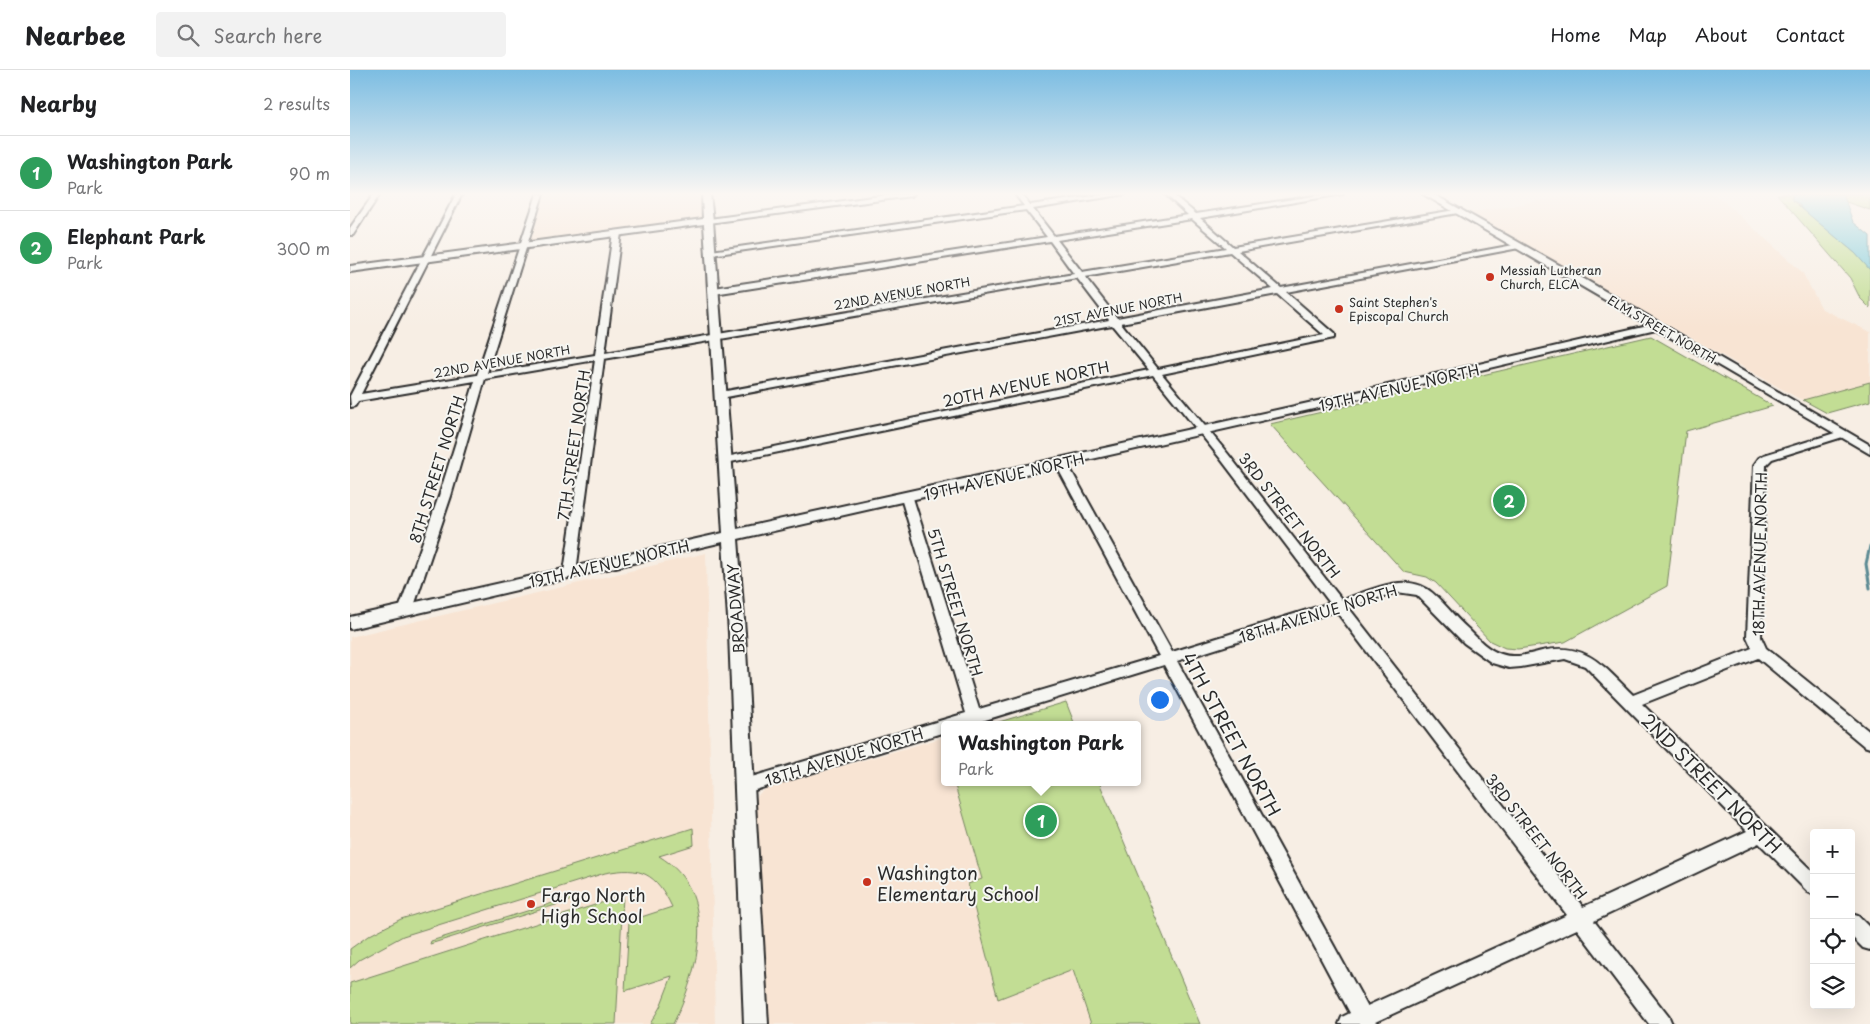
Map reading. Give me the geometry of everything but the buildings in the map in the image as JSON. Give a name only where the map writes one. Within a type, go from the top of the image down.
[{"type":"street","points":[[351,401],[436,239]]},
{"type":"street","name":"8TH STREET NORTH","points":[[406,610],[445,496],[480,377],[525,239]]},
{"type":"street","points":[[350,269],[577,239]]},
{"type":"street","name":"7TH STREET NORTH","points":[[570,572],[616,239]]},
{"type":"street","name":"BROADWAY","points":[[710,239],[731,536],[756,1024]]},
{"type":"street","points":[[711,253],[813,239]]},
{"type":"street","name":"3RD STREET NORTH","points":[[1052,239],[1204,431],[1662,1024]]},
{"type":"street","points":[[714,291],[1055,239]]},
{"type":"street","points":[[1220,239],[1280,291]]},
{"type":"street","name":"22ND AVENUE NORTH","points":[[351,401],[480,377],[1299,239]]},
{"type":"street","name":"ELM STREET NORTH","points":[[1506,239],[1870,450]]},
{"type":"street","name":"21ST AVENUE NORTH","points":[[721,395],[1519,246]]},
{"type":"street","name":"20TH AVENUE NORTH","points":[[726,460],[1331,336],[1280,291]]},
{"type":"street","name":"19TH AVENUE NORTH","points":[[350,623],[570,572],[1061,464],[1658,326]]},
{"type":"street","name":"18TH AVENUE NORTH","points":[[958,721],[1397,587],[1411,588],[1422,592],[1480,649],[1496,659],[1508,662],[1521,662],[1563,653],[1574,653],[1590,662],[1631,702],[1760,651],[1754,637],[1760,465],[1768,456],[1842,434]]},
{"type":"street","name":"4TH STREET NORTH","points":[[1061,464],[1168,657],[1359,1022]]},
{"type":"street","name":"5TH STREET NORTH","points":[[907,498],[974,716]]},
{"type":"street","points":[[1760,651],[1870,741]]},
{"type":"street","name":"2ND STREET NORTH","points":[[1631,702],[1810,882]]},
{"type":"street","name":"18TH AVENUE NORTH","points":[[745,786],[941,726]]},
{"type":"street","points":[[1359,1022],[1761,833]]},
{"type":"street","points":[[1855,927],[1870,942]]},
{"type":"shaded area","points":[[530,239],[563,239],[531,243],[529,242]]},
{"type":"shaded area","points":[[1514,239],[1765,239],[1802,272],[1822,309],[1870,332],[1870,382],[1803,400]]},
{"type":"shaded area","name":"Fargo North High School","points":[[706,553],[715,1024],[350,1024],[350,637]]},
{"type":"shaded area","name":"Washington Elementary School","points":[[941,738],[941,786],[955,786],[982,879],[968,885],[998,999],[1073,970],[1091,1024],[769,1024],[754,801],[767,788]]},
{"type":"green space","points":[[1816,239],[1838,239],[1868,266],[1870,270],[1870,308],[1860,298],[1850,278]]},
{"type":"green space","points":[[1651,336],[1773,406],[1686,431],[1667,586],[1565,642],[1518,649],[1505,648],[1490,641],[1436,583],[1427,577],[1404,572],[1270,424]]},
{"type":"green space","points":[[1870,382],[1870,401],[1827,413],[1803,400]]},
{"type":"green space","points":[[1066,702],[1073,721],[1002,721]]},
{"type":"green space","points":[[955,786],[1101,786],[1200,1024],[1091,1024],[1073,970],[998,999],[968,884],[982,879]]},
{"type":"green space","points":[[693,828],[694,845],[659,856],[678,872],[691,890],[697,911],[699,934],[690,981],[673,1024],[650,1024],[660,1007],[672,976],[625,991],[629,921],[672,907],[660,886],[653,879],[638,872],[618,871],[605,873],[403,936],[359,960],[350,968],[350,949],[368,936],[401,919]]},
{"type":"green space","points":[[575,896],[575,899],[430,944],[431,941]]},
{"type":"green space","points":[[623,896],[616,1024],[350,1024],[350,983]]},
{"type":"water","points":[[1838,239],[1870,239],[1870,270],[1855,253]]},
{"type":"waterway","points":[[1870,546],[1866,564],[1870,588]]},
{"type":"place","name":"Messiah Lutheran Church, ELCA","points":[[1490,277]]},
{"type":"place","name":"Saint Stephen's Episcopal Church","points":[[1339,309]]},
{"type":"place","name":"Elephant Park","points":[[1509,501]]},
{"type":"place","name":"Washington Park","points":[[1041,821]]},
{"type":"place","name":"Washington Elementary School","points":[[867,882]]},
{"type":"place","name":"Fargo North High School","points":[[531,904]]}]
